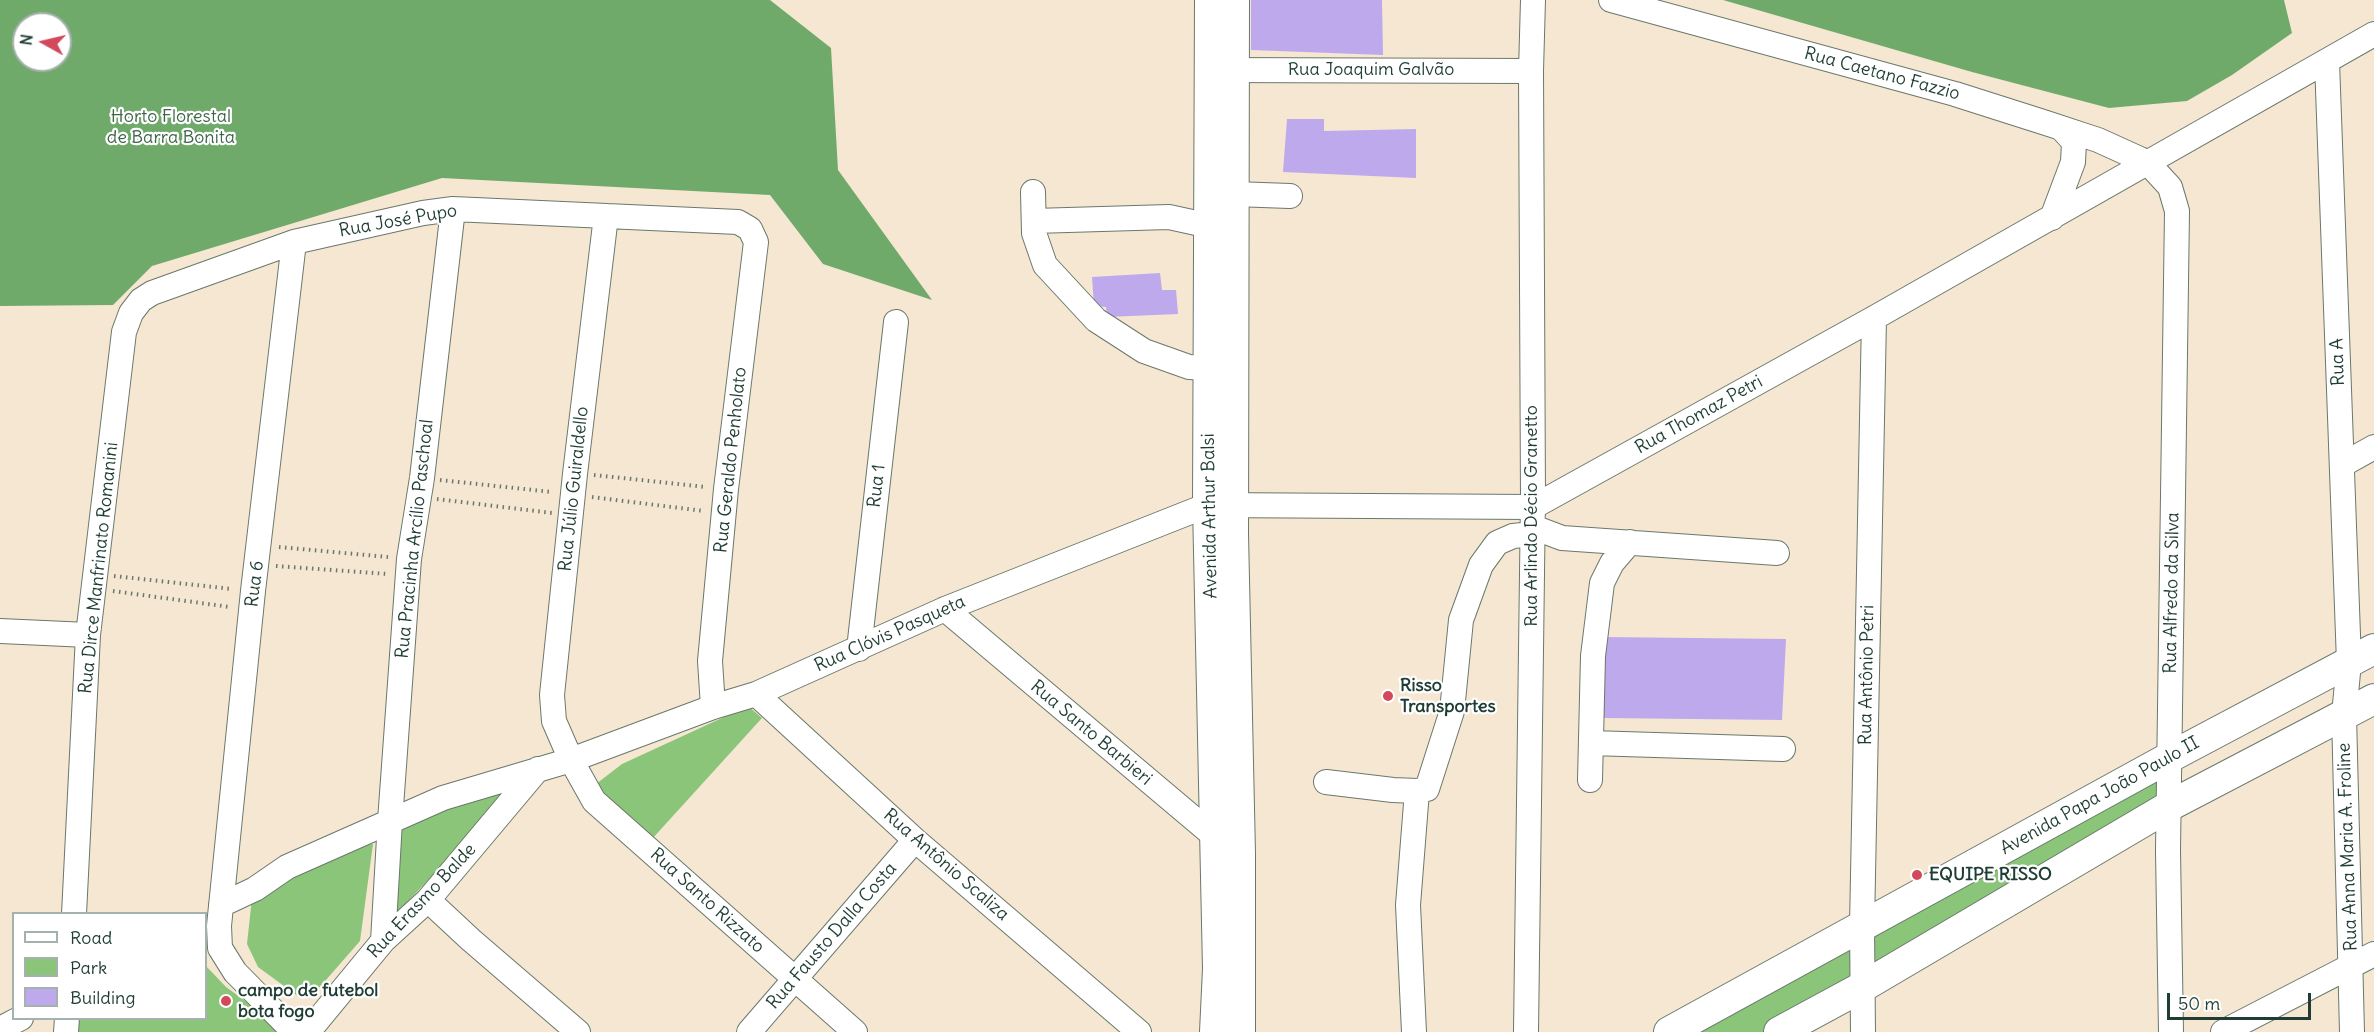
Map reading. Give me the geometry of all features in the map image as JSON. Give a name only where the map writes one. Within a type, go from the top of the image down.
[{"type":"main road","name":"Avenida Arthur Balsi","points":[[1210,0],[1223,70],[1234,194],[1221,368],[1221,505],[1228,847],[1240,1032]]},
{"type":"main road","name":"Avenida Arthur Balsi","points":[[1221,368],[1210,226],[1223,70],[1234,0]]},
{"type":"main road","name":"Avenida Papa João Paulo II","points":[[1669,1032],[2169,758],[2361,656]]},
{"type":"main road","points":[[1779,1032],[1864,986],[2169,807],[2374,699]]},
{"type":"main road","name":"Avenida Arthur Balsi","points":[[1215,1032],[1228,847]]},
{"type":"street","name":"Rua Arlindo Décio Granetto","points":[[1526,1032],[1533,529],[1531,71],[1533,0]]},
{"type":"street","name":"Rua Caetano Fazzio","points":[[1611,0],[1955,94],[2098,140],[2148,164]]},
{"type":"street","name":"Rua Thomaz Petri","points":[[1221,505],[1533,529],[1874,318],[2374,34]]},
{"type":"street","name":"Rua A","points":[[2327,62],[2342,465],[2361,656]]},
{"type":"street","name":"Rua Joaquim Galvão","points":[[1223,70],[1531,71]]},
{"type":"street","points":[[2052,218],[2073,162],[2074,142],[2061,128]]},
{"type":"street","name":"Rua Alfredo da Silva","points":[[2148,164],[2170,187],[2177,211],[2169,758],[2171,1032]]},
{"type":"street","points":[[1033,192],[1034,233],[1045,265],[1096,320],[1144,351],[1189,367],[1221,368]]},
{"type":"street","points":[[1234,194],[1290,196]]},
{"type":"street","name":"Rua José Pupo","points":[[141,300],[152,293],[294,242],[453,209],[738,222]]},
{"type":"street","name":"Rua Pracinha Arcílio Paschoal","points":[[383,941],[408,567],[420,488],[453,209]]},
{"type":"street","name":"Rua Júlio Guiraldello","points":[[571,760],[554,721],[552,695],[606,216]]},
{"type":"street","points":[[1034,221],[1169,217],[1210,226]]},
{"type":"street","name":"Rua Geraldo Penholato","points":[[713,707],[710,661],[726,489],[756,242],[750,229],[738,222]]},
{"type":"street","name":"Rua 6","points":[[294,242],[215,921],[220,948],[235,972],[294,1032]]},
{"type":"street","name":"Rua Dirce Manfrinato Romanini","points":[[74,912],[88,635],[124,332],[131,313],[141,300]]},
{"type":"street","name":"Rua Antônio Petri","points":[[1863,1032],[1862,926],[1874,318]]},
{"type":"street","name":"Rua 1","points":[[859,649],[896,322]]},
{"type":"street","points":[[2342,465],[2374,447]]},
{"type":"street","name":"Rua Clóvis Pasqueta","points":[[571,760],[713,707],[756,694],[945,609],[1221,505]]},
{"type":"street","points":[[1326,782],[1417,791],[1427,789],[1452,711],[1461,620],[1481,565],[1497,543],[1533,529],[1562,538],[1778,553]]},
{"type":"street","points":[[1590,780],[1593,656],[1602,583],[1612,562],[1630,542]]},
{"type":"street","name":"Rua Santo Barbieri","points":[[945,609],[1228,847]]},
{"type":"street","points":[[0,630],[88,635]]},
{"type":"street","name":"Rua Anna Maria A. Froline","points":[[2352,1032],[2344,715],[2361,656]]},
{"type":"street","name":"Rua Antônio Scaliza","points":[[756,694],[915,840],[1139,1032]]},
{"type":"street","points":[[1591,743],[1783,749]]},
{"type":"street","points":[[215,921],[287,867],[443,798],[571,760]]},
{"type":"street","name":"Rua Santo Rizzato","points":[[571,760],[594,801],[855,1032]]},
{"type":"street","name":"Rua Erasmo Balde","points":[[308,1032],[383,941],[428,900],[538,769]]},
{"type":"street","points":[[1414,1032],[1408,904],[1417,791]]},
{"type":"street","name":"Rua Fausto Dalla Costa","points":[[749,1032],[915,840]]},
{"type":"street","points":[[428,900],[578,1032]]},
{"type":"street","points":[[2223,1032],[2374,954]]},
{"type":"path","points":[[420,488],[573,494],[726,489]]},
{"type":"path","points":[[420,488],[573,494],[724,514]]},
{"type":"path","points":[[259,555],[408,567]]},
{"type":"path","points":[[259,555],[408,567]]},
{"type":"path","points":[[95,581],[252,601]]},
{"type":"path","points":[[95,581],[252,601]]},
{"type":"green space","name":"Horto Florestal de Barra Bonita","points":[[0,0],[770,0],[831,48],[838,170],[932,300],[823,264],[770,195],[442,178],[152,266],[113,305],[0,306]]},
{"type":"green space","points":[[1723,0],[2284,0],[2292,33],[2232,75],[2187,101],[2109,108],[1972,72]]},
{"type":"green space","points":[[748,706],[762,718],[652,839],[598,792],[596,784],[622,764]]},
{"type":"green space","points":[[2170,760],[2171,803],[1865,983],[1864,928]]},
{"type":"green space","points":[[525,778],[396,914],[398,827]]},
{"type":"green space","points":[[373,844],[360,941],[319,988],[299,997],[258,967],[247,944],[252,898],[349,847]]},
{"type":"green space","points":[[1860,930],[1862,985],[1775,1032],[1674,1032]]},
{"type":"green space","name":"campo de futebol bota fogo","points":[[207,967],[226,987],[266,1016],[279,1032],[74,1032],[76,1020],[207,1020]]},
{"type":"building","points":[[1251,0],[1382,0],[1383,55],[1251,50]]},
{"type":"building","points":[[1287,119],[1324,119],[1324,131],[1416,129],[1416,178],[1283,172]]},
{"type":"building","points":[[1160,273],[1162,290],[1176,290],[1178,314],[1107,317],[1106,307],[1094,306],[1092,277]]},
{"type":"building","points":[[1602,637],[1786,639],[1782,720],[1604,718]]},
{"type":"place","name":"Risso Transportes","points":[[1388,696]]},
{"type":"place","name":"EQUIPE RISSO","points":[[1917,875]]},
{"type":"place","name":"campo de futebol bota fogo","points":[[226,1001]]}]
